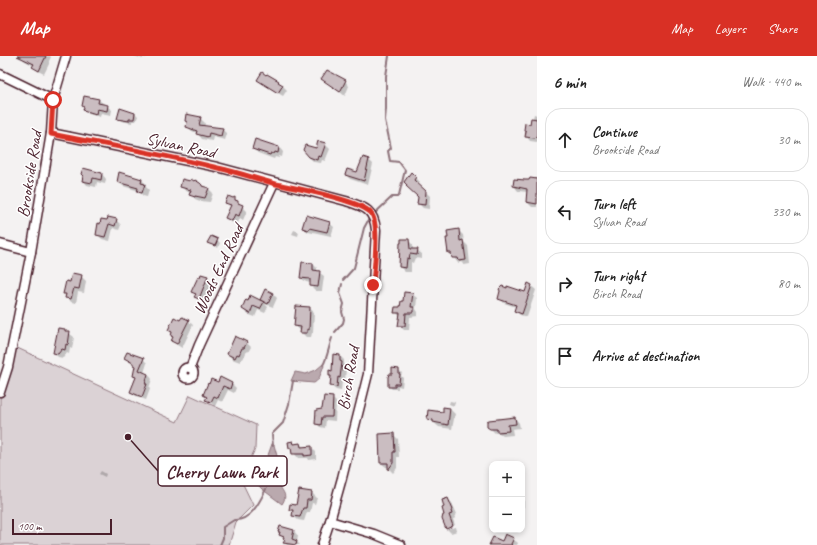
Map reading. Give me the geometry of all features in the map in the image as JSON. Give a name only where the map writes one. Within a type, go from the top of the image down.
[{"type":"street","name":"Brookside Road","points":[[0,392],[8,367],[31,252],[51,134],[53,100],[66,56]]},
{"type":"street","points":[[0,74],[53,100]]},
{"type":"street","name":"Sylvan Road","points":[[51,134],[217,167],[353,203],[361,206],[373,215]]},
{"type":"street","name":"Woods End Road","points":[[190,368],[274,183]]},
{"type":"street","name":"Birch Road","points":[[322,545],[330,521],[368,374],[376,230],[373,215]]},
{"type":"street","points":[[0,244],[31,252]]},
{"type":"street","points":[[330,521],[374,534],[401,545]]},
{"type":"shaded area","points":[[13,346],[177,422],[190,395],[256,425],[255,449],[241,480],[253,505],[236,522],[229,545],[0,545],[0,388]]},
{"type":"shaded area","points":[[323,364],[324,366],[319,378],[314,383],[291,381],[295,372],[306,374],[316,370]]},
{"type":"shaded area","points":[[272,444],[274,445],[280,467],[279,484],[285,496],[282,504],[262,489],[249,476],[262,473],[266,470],[268,467],[267,458]]},
{"type":"building","points":[[17,56],[46,56],[39,71],[32,67],[34,64]]},
{"type":"building","points":[[327,70],[346,80],[340,92],[321,79]]},
{"type":"building","points":[[262,72],[279,81],[278,82],[283,85],[278,93],[257,80]]},
{"type":"building","points":[[84,96],[99,99],[98,103],[108,105],[107,111],[97,109],[96,114],[83,110],[84,107],[82,106]]},
{"type":"building","points":[[120,108],[135,113],[134,119],[129,119],[129,121],[117,119]]},
{"type":"building","points":[[186,114],[201,117],[199,125],[223,128],[221,136],[209,133],[208,137],[196,134],[197,131],[186,127]]},
{"type":"building","points":[[531,118],[537,119],[537,136],[535,138],[525,137],[525,123],[530,124]]},
{"type":"building","points":[[255,139],[279,147],[278,153],[271,153],[270,155],[252,149]]},
{"type":"building","points":[[318,141],[326,143],[321,157],[318,156],[317,160],[309,157],[303,150],[305,145],[316,148]]},
{"type":"building","points":[[363,157],[369,159],[364,181],[345,175],[347,169],[357,172]]},
{"type":"building","points":[[83,168],[102,173],[101,180],[93,178],[92,183],[82,181],[83,176],[81,174]]},
{"type":"building","points":[[119,172],[142,179],[141,183],[145,184],[142,193],[137,192],[138,188],[117,182]]},
{"type":"building","points":[[411,172],[416,177],[414,180],[426,191],[425,205],[417,204],[418,197],[406,186],[407,185],[404,182]]},
{"type":"building","points":[[530,178],[537,179],[537,204],[526,202],[527,189],[513,186],[514,179],[529,180]]},
{"type":"building","points":[[182,179],[190,181],[191,179],[194,181],[195,180],[202,186],[209,188],[205,198],[189,195],[191,190],[180,187]]},
{"type":"building","points":[[228,196],[233,198],[235,197],[235,200],[238,201],[238,203],[243,205],[239,216],[235,214],[232,221],[225,218],[231,205],[225,203]]},
{"type":"building","points":[[306,215],[330,222],[327,232],[302,228]]},
{"type":"building","points":[[108,217],[117,219],[115,226],[109,224],[105,237],[96,235],[98,223],[100,224],[101,219],[107,220]]},
{"type":"building","points":[[459,229],[460,241],[463,240],[466,260],[459,261],[458,258],[452,258],[451,253],[448,253],[446,238],[448,238],[447,231]]},
{"type":"building","points":[[211,236],[218,239],[215,246],[207,243]]},
{"type":"building","points":[[401,239],[409,239],[410,249],[418,249],[417,255],[410,254],[409,259],[407,258],[406,268],[399,267]]},
{"type":"building","points":[[302,262],[313,263],[313,270],[320,271],[318,287],[310,286],[310,279],[300,278]]},
{"type":"building","points":[[72,273],[82,275],[79,289],[74,288],[71,299],[65,298],[66,294],[63,294],[66,281],[70,282]]},
{"type":"building","points":[[201,274],[208,276],[199,299],[194,297],[196,294],[191,292]]},
{"type":"building","points":[[528,283],[532,285],[522,314],[514,311],[516,305],[498,299],[499,289],[502,286],[507,288],[507,286],[525,292]]},
{"type":"building","points":[[265,289],[273,293],[268,304],[260,300]]},
{"type":"building","points":[[404,292],[413,293],[411,307],[414,307],[414,312],[406,313],[405,326],[398,326],[400,313],[394,313],[395,307],[400,307],[401,301],[403,301]]},
{"type":"building","points":[[250,295],[264,302],[260,309],[253,306],[250,314],[242,309],[245,301],[248,301]]},
{"type":"building","points":[[296,306],[310,307],[309,330],[307,329],[307,333],[300,333],[301,327],[294,326]]},
{"type":"building","points":[[174,317],[180,320],[182,317],[189,320],[177,344],[171,341],[173,337],[171,336],[172,332],[168,330]]},
{"type":"building","points":[[58,328],[65,329],[65,331],[70,331],[68,345],[66,344],[65,350],[62,349],[58,354],[53,353]]},
{"type":"building","points":[[235,336],[247,342],[239,355],[237,354],[235,358],[227,354]]},
{"type":"building","points":[[127,352],[144,358],[139,370],[148,374],[145,384],[147,384],[142,397],[130,392],[136,377],[133,376],[135,366],[133,363],[124,358]]},
{"type":"building","points":[[333,354],[340,355],[340,361],[342,362],[337,387],[330,386],[331,376],[329,376],[329,370],[332,371]]},
{"type":"building","points":[[392,368],[399,369],[399,384],[395,384],[395,387],[388,387],[388,377],[389,374],[392,374]]},
{"type":"building","points":[[220,377],[232,383],[230,389],[223,386],[218,398],[214,396],[211,402],[205,400],[207,397],[203,395],[208,383],[209,384],[211,379],[218,382]]},
{"type":"building","points":[[324,396],[333,397],[332,417],[322,417],[321,425],[315,424],[316,410],[322,409]]},
{"type":"building","points":[[443,407],[450,408],[448,425],[433,422],[433,420],[427,419],[428,410],[443,412]]},
{"type":"building","points":[[515,417],[516,424],[508,425],[509,431],[497,432],[497,429],[490,429],[487,427],[487,421],[489,420]]},
{"type":"building","points":[[394,433],[395,452],[393,452],[393,463],[388,470],[388,463],[380,463],[379,434]]},
{"type":"building","points":[[293,441],[294,444],[300,443],[301,447],[312,446],[312,455],[304,456],[304,454],[292,454],[288,442]]},
{"type":"building","points":[[299,490],[312,492],[311,500],[307,500],[306,508],[303,508],[300,517],[292,516],[293,510],[289,510],[290,504],[296,505]]},
{"type":"building","points":[[448,498],[453,510],[451,511],[452,514],[449,515],[453,526],[446,529],[442,519],[444,515],[442,508],[444,507],[442,500]]},
{"type":"building","points":[[280,526],[294,530],[292,539],[297,541],[296,545],[283,543],[285,540],[283,539],[284,537],[279,535],[280,532],[278,532]]},
{"type":"building","points":[[505,534],[514,538],[511,544],[512,545],[489,545],[493,537],[502,541]]},
{"type":"waterway","points":[[374,214],[392,197],[397,197],[399,195],[405,170],[399,162],[390,161],[388,151],[391,148],[385,120],[386,76],[389,56]]},
{"type":"waterway","points":[[343,280],[354,268],[364,228],[370,217]]},
{"type":"waterway","points":[[335,332],[343,323],[344,319],[342,312],[344,304],[340,293],[342,284]]},
{"type":"waterway","points":[[323,365],[332,338]]},
{"type":"waterway","points":[[273,446],[272,434],[283,423],[294,381]]},
{"type":"waterway","points":[[220,545],[223,538],[223,527],[234,520],[250,514],[258,504],[266,489]]},
{"type":"place","name":"Cherry Lawn Park","points":[[128,437]]},
{"type":"route","points":[[53,100],[51,134],[217,167],[274,183],[318,193],[361,206],[371,213],[375,222],[376,230],[373,285]]}]
